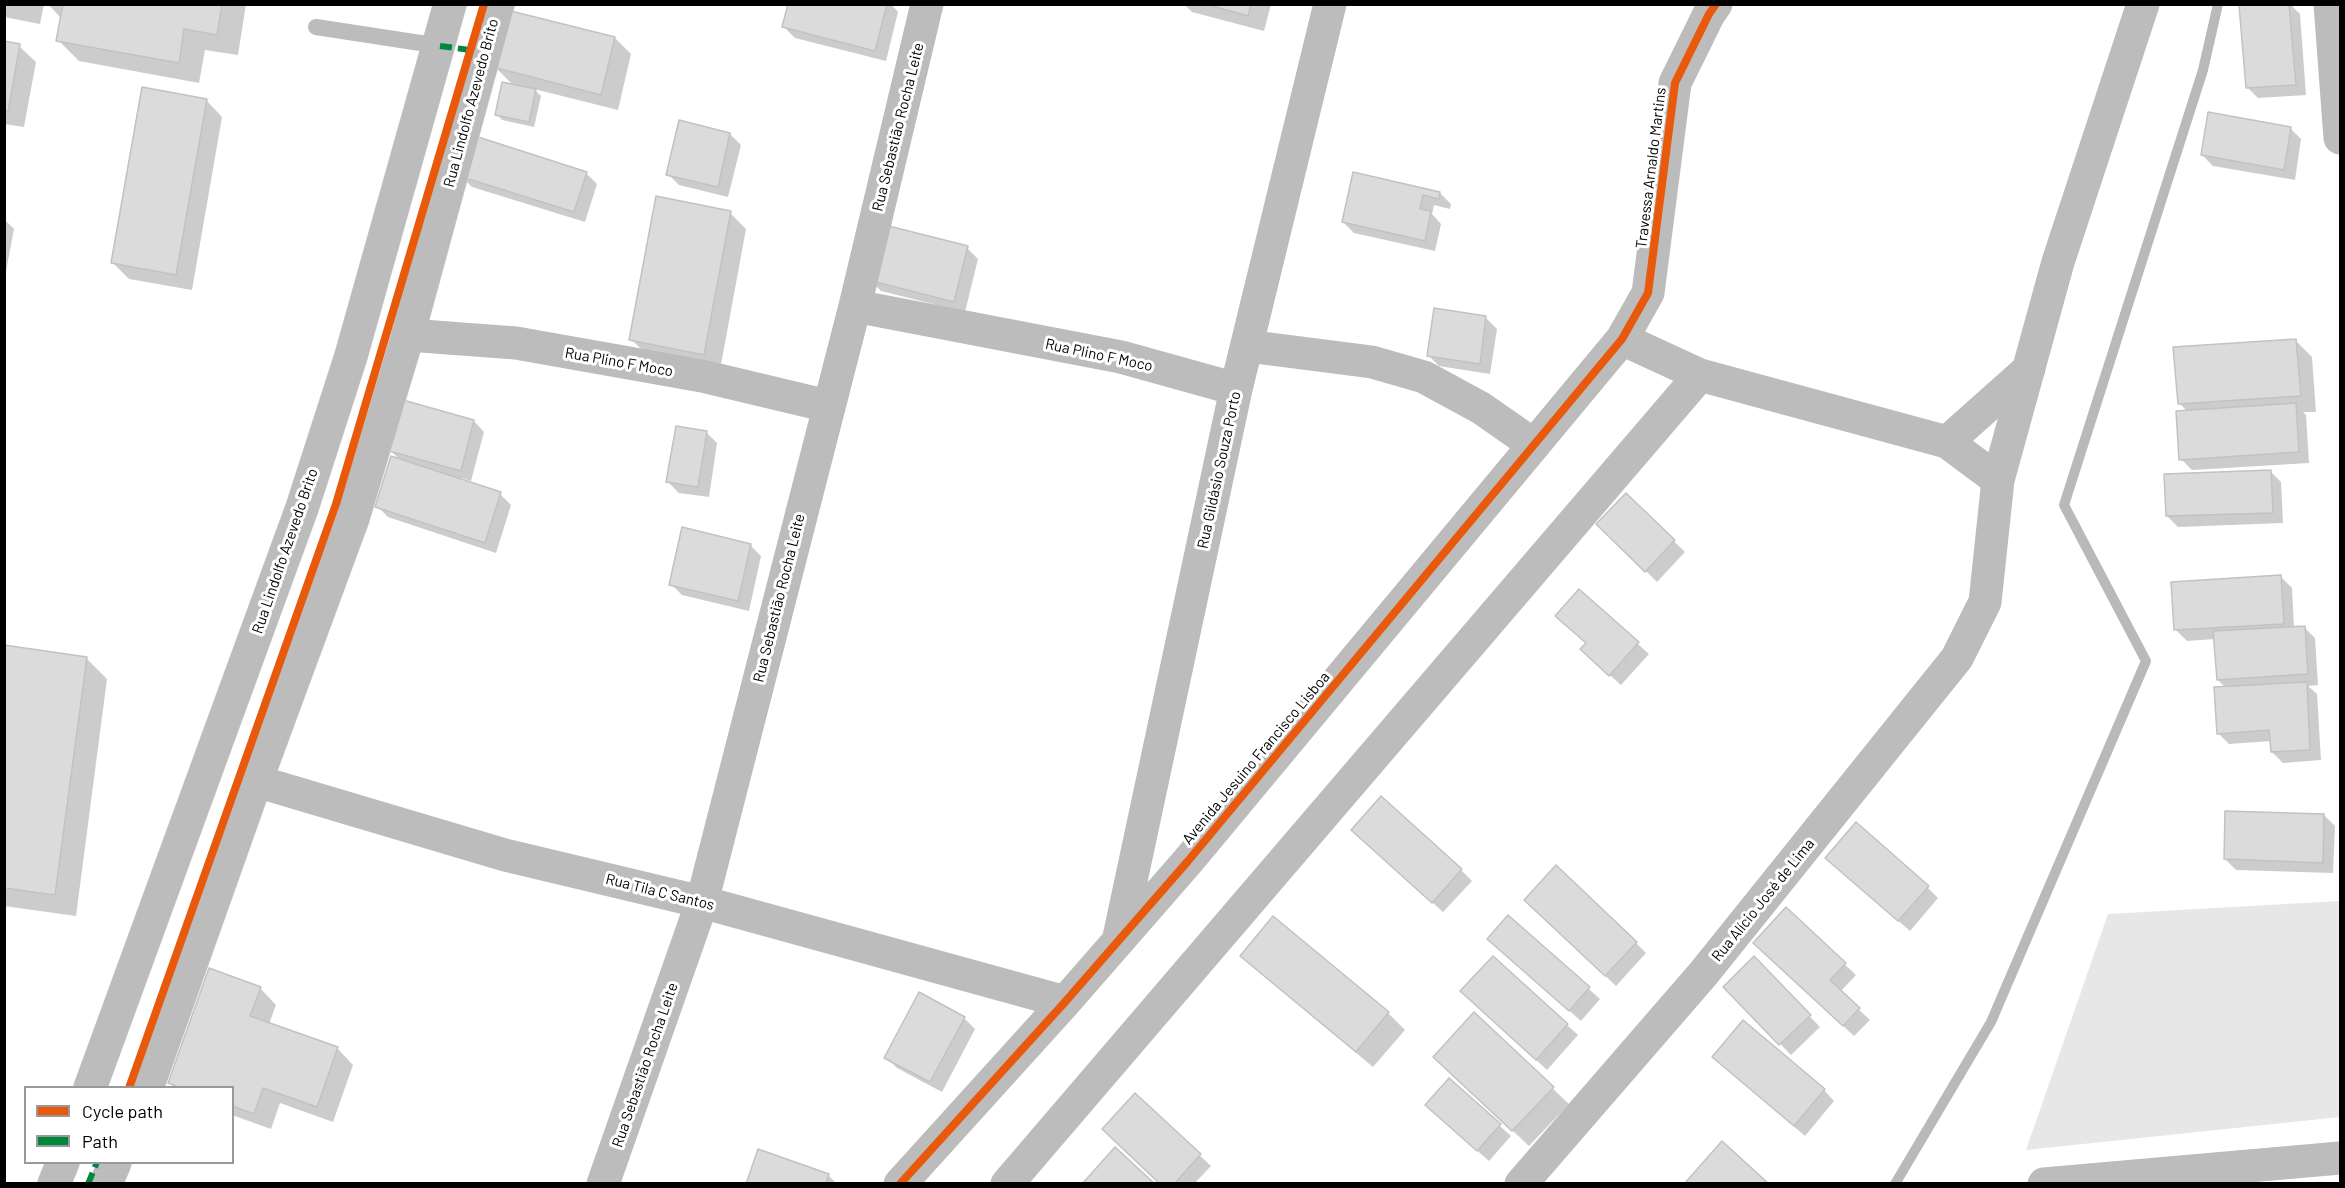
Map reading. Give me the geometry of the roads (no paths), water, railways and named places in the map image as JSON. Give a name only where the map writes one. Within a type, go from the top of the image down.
[{"type":"street","name":"Rua Lindolfo Azevedo Brito","points":[[91,1086],[302,508],[351,356],[450,4]]},
{"type":"street","name":"Rua Lindolfo Azevedo Brito","points":[[148,1086],[256,781],[353,518],[408,335],[498,4]]},
{"type":"street","name":"Rua Sebastião Rocha Leite","points":[[603,1184],[702,902],[855,306],[927,4]]},
{"type":"street","name":"Rua Gildásio Souza Porto","points":[[1119,939],[1236,388],[1330,4]]},
{"type":"street","name":"Travessa Arnaldo Martins","points":[[1622,339],[1648,293],[1675,83],[1716,4]]},
{"type":"street","points":[[1622,339],[1700,375],[1947,442],[1998,480],[2058,262],[2143,4]]},
{"type":"street","points":[[2330,4],[2340,138]]},
{"type":"street","name":"Rua Plino F Moco","points":[[855,306],[1121,357],[1236,388]]},
{"type":"street","name":"Rua Plino F Moco","points":[[408,335],[528,345],[702,376],[828,406]]},
{"type":"street","name":"Avenida Jesuino Francisco Lisboa","points":[[900,1184],[1065,1002],[1188,861],[1622,339]]},
{"type":"street","points":[[1247,346],[1372,362],[1424,377],[1481,408],[1534,445]]},
{"type":"street","points":[[351,356],[375,378],[395,378]]},
{"type":"street","points":[[1947,442],[2029,369]]},
{"type":"street","points":[[1007,1184],[1700,375]]},
{"type":"street","name":"Rua Alício José de Lima","points":[[1521,1184],[1703,974],[1957,658],[1985,602],[1998,480]]},
{"type":"street","points":[[302,508],[336,504],[353,518]]},
{"type":"street","name":"Rua Tila C Santos","points":[[256,781],[505,855],[702,902],[1065,1002]]},
{"type":"street","points":[[2044,1184],[2340,1158]]},
{"type":"street","points":[[54,1184],[62,1164]]},
{"type":"street","points":[[106,1184],[114,1164]]},
{"type":"lane","points":[[316,27],[440,46]]},
{"type":"waterway","points":[[1895,1184],[1991,1022],[2146,661],[2064,505],[2203,70],[2218,4]]}]
